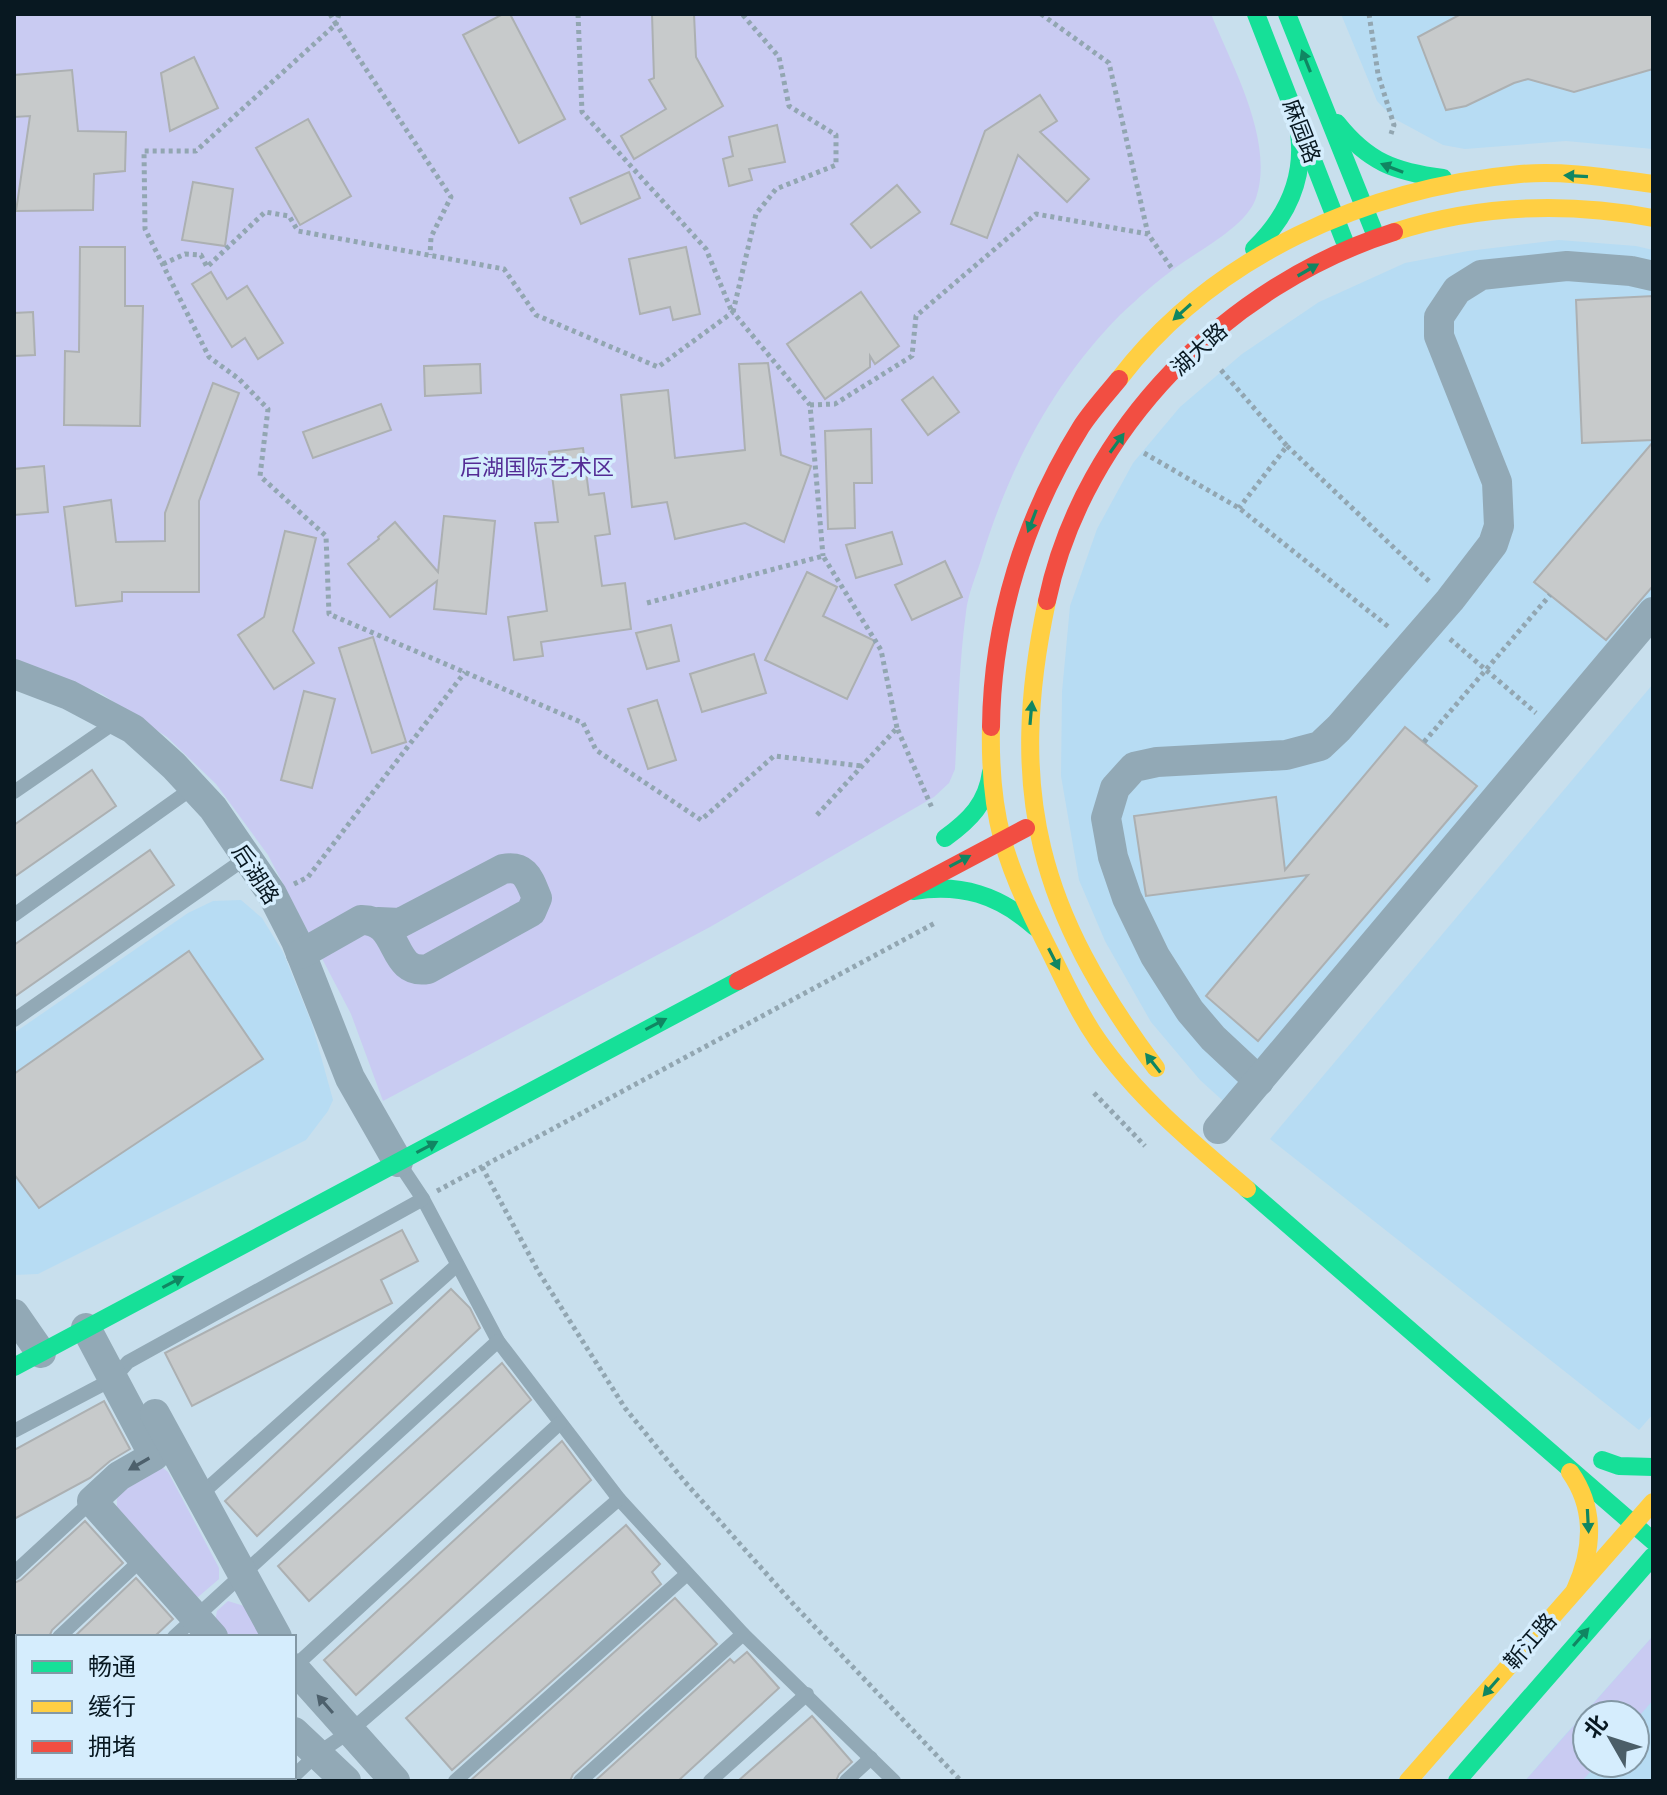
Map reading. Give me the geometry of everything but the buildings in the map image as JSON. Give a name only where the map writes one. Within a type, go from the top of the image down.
[{"type":"main road","name":"麻园路","points":[[1256,14],[1347,249]]},
{"type":"main road","name":"麻园路","points":[[1287,14],[1377,237]]},
{"type":"main road","points":[[1320,97],[1348,137],[1363,153],[1382,165],[1406,173],[1469,180]]},
{"type":"main road","points":[[938,842],[978,811],[987,797],[992,767],[993,673],[1002,616],[1035,512],[1064,453],[1094,405],[1129,363],[1274,230],[1286,213],[1299,167],[1300,141],[1295,112]]},
{"type":"main road","points":[[1220,278],[1335,216],[1436,185],[1522,173],[1653,184]]},
{"type":"main road","name":"湖大路","points":[[1015,801],[1029,747],[1037,641],[1059,554],[1099,467],[1154,390],[1201,346],[1276,289],[1347,249],[1377,237],[1442,219],[1513,209],[1581,209],[1653,218]]},
{"type":"main road","points":[[992,767],[1015,801],[1035,823],[1054,894],[1093,975],[1125,1028],[1173,1086]]},
{"type":"main road","points":[[1015,801],[1001,840],[1020,896],[1097,1039],[1148,1099],[1206,1154],[1653,1541]]},
{"type":"main road","points":[[938,842],[1015,801]]},
{"type":"main road","points":[[24,1336],[95,1323],[388,1144],[885,901],[1035,823]]},
{"type":"main road","points":[[885,901],[934,887],[981,892],[1008,905],[1038,930]]},
{"type":"main road","points":[[1647,1497],[1596,1455],[1619,1466],[1653,1467]]},
{"type":"main road","points":[[1558,1459],[1574,1477],[1584,1496],[1589,1517],[1585,1565],[1575,1590]]},
{"type":"main road","name":"靳江路","points":[[1408,1781],[1633,1524],[1647,1497]]},
{"type":"main road","points":[[1457,1781],[1653,1556]]},
{"type":"street","points":[[1259,1081],[1205,1029],[1155,956],[1127,898],[1113,857],[1106,818],[1115,788],[1134,767],[1157,762],[1286,755],[1320,746],[1431,623],[1493,544],[1499,526],[1497,482],[1439,336],[1439,317],[1457,290],[1481,275],[1567,266],[1631,271],[1653,276]]},
{"type":"street","points":[[1218,1129],[1653,612]]},
{"type":"street","name":"后湖路","points":[[14,674],[69,695],[133,729],[213,808],[271,894],[301,954],[350,1078],[388,1144]]},
{"type":"street","points":[[301,954],[361,920],[400,923],[503,869],[518,868],[524,873],[537,898],[531,912],[428,969],[420,970],[406,964],[378,922]]},
{"type":"street","points":[[95,1323],[199,1497],[276,1635]]},
{"type":"street","points":[[121,1370],[154,1456],[119,1476],[92,1501],[204,1626]]},
{"type":"street","points":[[296,1669],[395,1781]]},
{"type":"street","points":[[296,1734],[346,1781]]},
{"type":"lane","points":[[14,792],[117,721]]},
{"type":"lane","points":[[14,915],[194,787]]},
{"type":"lane","points":[[14,1020],[246,858]]},
{"type":"lane","points":[[388,1144],[423,1199],[498,1341],[619,1499],[743,1634],[894,1781]]},
{"type":"lane","points":[[14,1431],[423,1199]]},
{"type":"lane","points":[[199,1497],[456,1266]]},
{"type":"lane","points":[[179,1635],[204,1626],[242,1573],[498,1341]]},
{"type":"lane","points":[[296,1665],[560,1423]]},
{"type":"lane","points":[[296,1774],[619,1499]]},
{"type":"lane","points":[[14,1573],[92,1501]]},
{"type":"lane","points":[[61,1635],[143,1558]]},
{"type":"lane","points":[[455,1781],[687,1574]]},
{"type":"lane","points":[[580,1781],[743,1634]]},
{"type":"lane","points":[[710,1781],[807,1694]]},
{"type":"lane","points":[[846,1781],[871,1758]]},
{"type":"path","points":[[330,14],[451,197],[431,237],[430,255]]},
{"type":"path","points":[[339,14],[336,24],[196,151],[144,151],[145,229],[209,357],[239,379],[268,409],[260,476],[326,536],[329,614],[583,723],[596,750],[701,820],[774,756],[862,766]]},
{"type":"path","points":[[578,14],[582,112],[706,249],[733,312],[810,405],[823,556],[881,650],[897,728],[938,842]]},
{"type":"path","points":[[163,264],[185,254],[201,255],[207,267],[265,212],[289,216],[298,231],[504,269],[536,315],[658,367],[733,312],[756,214],[776,189],[836,165],[836,135],[789,106],[779,57],[742,14]]},
{"type":"path","points":[[1041,14],[1109,63],[1148,234],[1173,270]]},
{"type":"path","points":[[1369,14],[1378,74],[1394,125],[1382,165]]},
{"type":"path","points":[[810,405],[835,404],[912,356],[916,316],[1036,214],[1148,234]]},
{"type":"path","points":[[1201,346],[1431,623],[1554,729]]},
{"type":"path","points":[[1119,439],[1431,623]]},
{"type":"path","points":[[1239,508],[1287,446]]},
{"type":"path","points":[[647,603],[823,556]]},
{"type":"path","points":[[1424,742],[1550,595]]},
{"type":"path","points":[[271,894],[308,877],[465,672]]},
{"type":"path","points":[[817,815],[897,728]]},
{"type":"path","points":[[423,1199],[940,920]]},
{"type":"path","points":[[1092,1089],[1123,1126],[1155,1155]]},
{"type":"path","points":[[482,1167],[546,1285],[625,1408],[776,1586],[961,1781]]},
{"type":"shaded area","points":[[1341,14],[1653,14],[1653,149],[1566,141],[1465,149],[1443,145],[1393,118],[1377,101]]},
{"type":"shaded area","points":[[1559,240],[1653,250],[1653,633],[1243,1119],[1200,1080],[1151,1022],[1105,941],[1079,880],[1061,776],[1062,692],[1070,606],[1097,529],[1133,463],[1180,407],[1242,354],[1319,302],[1405,263],[1468,251]]},
{"type":"shaded area","points":[[1653,684],[1653,1414],[1639,1430],[1270,1139]]},
{"type":"shaded area","points":[[241,900],[262,918],[283,952],[312,1024],[333,1100],[328,1111],[306,1140],[38,1274],[14,1275],[14,1033],[188,913],[213,901]]},
{"type":"shaded area","points":[[1653,1636],[1653,1781],[1525,1781],[1571,1729],[1571,1779],[1651,1779],[1651,1699],[1597,1699]]},
{"type":"green space","name":"后湖国际艺术区","points":[[14,14],[1211,14],[1256,128],[1260,176],[1256,198],[1242,219],[1154,285],[1120,315],[1096,342],[1054,399],[1019,460],[992,526],[967,605],[955,769],[949,783],[934,797],[710,927],[383,1101],[351,1014],[268,855],[216,784],[167,737],[102,694],[14,659]]},
{"type":"green space","points":[[162,1467],[168,1472],[219,1568],[219,1579],[198,1597],[192,1598],[117,1514],[117,1494]]},
{"type":"green space","points":[[228,1601],[244,1606],[261,1635],[224,1635],[215,1622],[217,1611]]},
{"type":"green space","points":[[1653,1636],[1651,1702],[1651,1699],[1597,1699]]},
{"type":"green space","points":[[1571,1729],[1571,1779],[1584,1779],[1525,1781]]},
{"type":"traffic: fast","points":[[1256,14],[1344,240]]},
{"type":"traffic: fast","points":[[1287,14],[1373,229]]},
{"type":"traffic: fast","points":[[1337,123],[1360,147],[1384,163],[1443,178]]},
{"type":"traffic: fast","points":[[1254,249],[1276,224],[1291,196],[1299,166],[1299,133]]},
{"type":"traffic: fast","points":[[945,838],[976,810],[986,793],[991,772]]},
{"type":"traffic: fast","points":[[913,891],[947,889],[978,894],[1008,907],[1035,927]]},
{"type":"traffic: fast","points":[[14,1367],[738,981]]},
{"type":"traffic: fast","points":[[1247,1189],[1653,1541]]},
{"type":"traffic: fast","points":[[1602,1460],[1619,1466],[1653,1467]]},
{"type":"traffic: fast","points":[[1457,1781],[1653,1556]]},
{"type":"traffic: slow","points":[[1119,379],[1157,335],[1200,297],[1247,263],[1298,235],[1351,212],[1406,194],[1520,174],[1570,174],[1653,184]]},
{"type":"traffic: slow","points":[[1394,232],[1458,216],[1523,209],[1588,210],[1653,218]]},
{"type":"traffic: slow","points":[[1047,601],[1035,670],[1030,733],[1033,792],[1042,848],[1059,902],[1084,956],[1116,1011],[1156,1068]]},
{"type":"traffic: slow","points":[[991,727],[993,787],[1002,839],[1019,888],[1082,1016],[1113,1060],[1148,1100],[1247,1189]]},
{"type":"traffic: slow","points":[[1570,1472],[1584,1500],[1589,1530],[1585,1560],[1575,1590]]},
{"type":"traffic: slow","points":[[1408,1781],[1653,1502]]},
{"type":"traffic: jam","points":[[1047,601],[1065,538],[1093,478],[1129,422],[1172,372],[1221,326],[1275,287],[1333,256],[1394,232]]},
{"type":"traffic: jam","points":[[991,727],[993,687],[1005,609],[1028,534],[1061,461],[1081,427],[1119,379]]},
{"type":"traffic: jam","points":[[738,981],[1026,828]]}]
